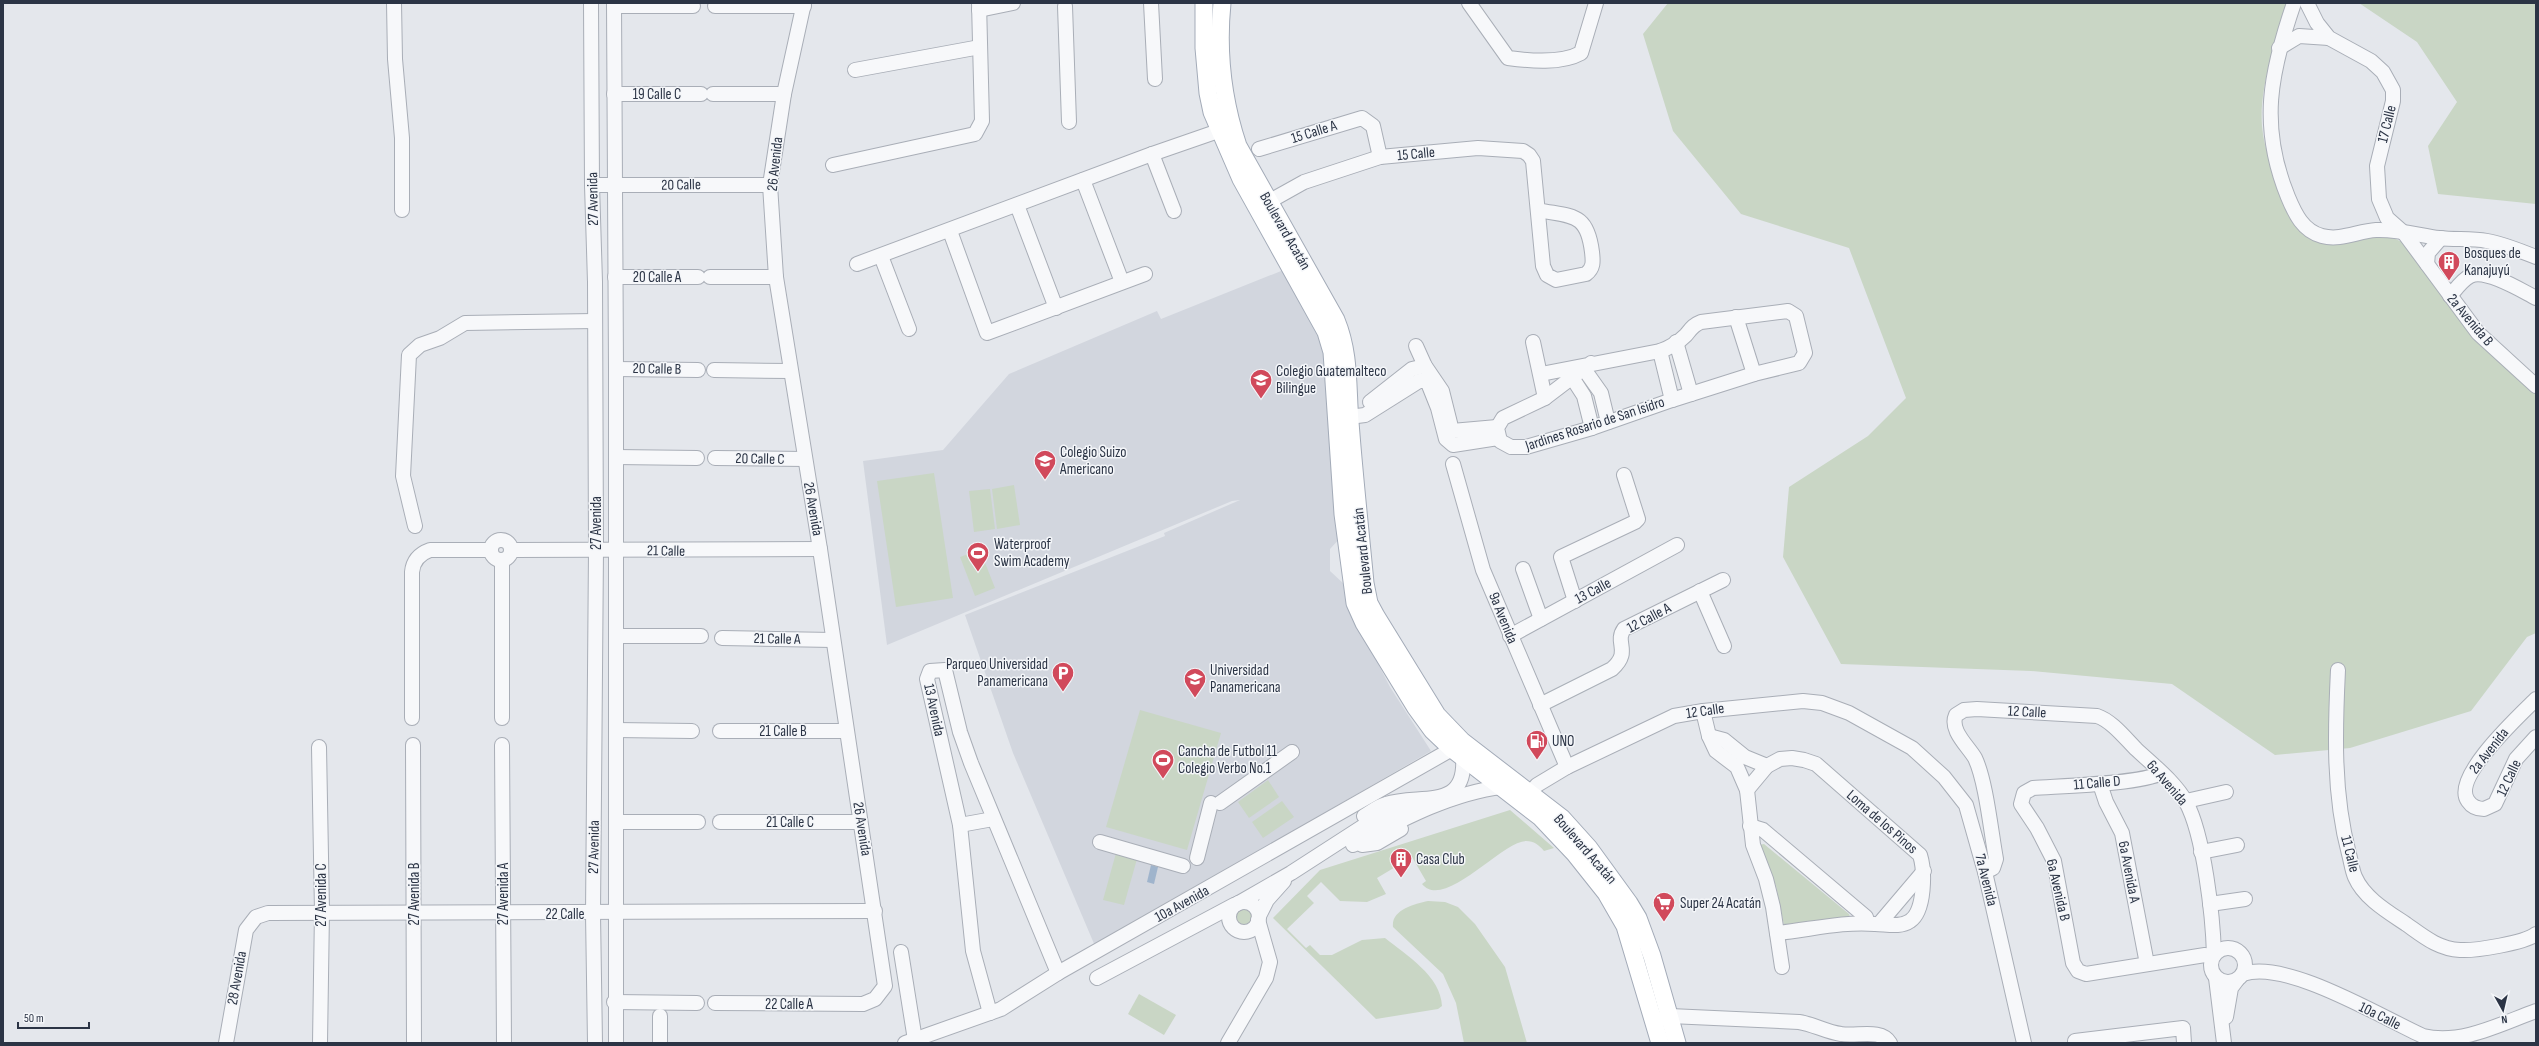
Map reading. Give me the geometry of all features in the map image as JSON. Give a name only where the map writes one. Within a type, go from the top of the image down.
[{"type":"main road","name":"Boulevard Acatán","points":[[1204,3],[1204,48],[1208,93],[1262,206],[1339,328],[1347,358],[1348,420],[1343,514],[1355,603],[1368,630],[1416,708],[1432,730],[1457,753],[1502,787],[1527,797],[1562,818],[1589,848],[1629,903],[1638,918],[1652,956],[1662,1018],[1660,1043]]},
{"type":"main road","name":"Boulevard Acatán","points":[[1222,3],[1218,48],[1226,128]]},
{"type":"main road","name":"Boulevard Acatán","points":[[1348,420],[1365,583],[1369,603],[1437,715],[1462,741],[1527,797]]},
{"type":"main road","name":"Boulevard Acatán","points":[[1662,1018],[1677,1043]]},
{"type":"street","points":[[394,3],[395,59],[402,138],[402,210]]},
{"type":"street","name":"27 Avenida","points":[[591,3],[592,185],[595,321],[593,914],[595,1043]]},
{"type":"street","points":[[833,165],[975,134],[982,121],[979,6],[1013,3]]},
{"type":"street","points":[[1151,3],[1155,79]]},
{"type":"street","points":[[1469,3],[1508,58],[1523,60],[1573,57],[1581,53],[1596,3]]},
{"type":"street","points":[[2294,3],[2279,48],[2272,77],[2269,108],[2270,133],[2274,157],[2293,211],[2303,225],[2314,233],[2322,236],[2344,236],[2375,230],[2441,238],[2487,241],[2507,245],[2536,257]]},
{"type":"street","name":"17 Calle","points":[[2307,3],[2317,23],[2329,38],[2371,61],[2383,72],[2393,90],[2393,101],[2377,166],[2379,195],[2388,220],[2404,233]]},
{"type":"street","points":[[614,4],[693,6]]},
{"type":"street","name":"27 Avenida","points":[[614,4],[616,369],[616,822],[614,1002],[616,1043]]},
{"type":"street","points":[[715,6],[804,4]]},
{"type":"street","name":"26 Avenida","points":[[804,4],[784,94],[770,185],[776,277],[820,549],[885,986],[875,999],[863,1004]]},
{"type":"street","points":[[1065,4],[1069,122]]},
{"type":"street","name":"17 Calle","points":[[2279,48],[2299,36],[2329,38]]},
{"type":"street","points":[[855,70],[980,46]]},
{"type":"street","name":"19 Calle C","points":[[614,94],[784,94]]},
{"type":"street","name":"15 Calle A","points":[[1259,149],[1359,118],[1369,121],[1373,126],[1380,157]]},
{"type":"street","points":[[857,264],[1226,128]]},
{"type":"street","name":"15 Calle","points":[[1262,206],[1304,182],[1380,157],[1478,148],[1523,151],[1529,155],[1533,161],[1542,266],[1547,275],[1556,280],[1586,274],[1593,263],[1589,232],[1586,227],[1576,218],[1538,210]]},
{"type":"street","points":[[1152,154],[1174,211]]},
{"type":"street","points":[[1083,180],[1122,282]]},
{"type":"street","name":"20 Calle","points":[[592,185],[770,185]]},
{"type":"street","points":[[1017,205],[1056,308]]},
{"type":"street","points":[[2375,230],[2381,222],[2384,210]]},
{"type":"street","points":[[950,231],[988,333],[1145,274]]},
{"type":"street","name":"2a Avenida B","points":[[2404,233],[2478,334],[2536,386]]},
{"type":"street","points":[[2427,264],[2428,253],[2441,238]]},
{"type":"street","points":[[881,256],[909,329]]},
{"type":"street","points":[[2450,296],[2466,279],[2477,275],[2499,279],[2536,298]]},
{"type":"street","name":"20 Calle A","points":[[615,277],[776,277]]},
{"type":"street","name":"Jardines Rosario de San Isidro","points":[[1498,432],[1508,446],[1521,448],[1592,428],[1672,400],[1754,374],[1799,363],[1806,353],[1796,316],[1788,311],[1736,317],[1696,324],[1676,342],[1660,351],[1541,374]]},
{"type":"street","points":[[1736,317],[1754,374]]},
{"type":"street","points":[[415,526],[403,476],[409,355],[412,351],[420,345],[440,338],[465,323],[595,321]]},
{"type":"street","points":[[1533,342],[1545,398]]},
{"type":"street","points":[[1676,342],[1691,394]]},
{"type":"street","points":[[1416,346],[1433,386],[1446,439],[1498,432],[1503,418],[1545,398],[1573,379],[1588,366],[1600,393],[1608,422]]},
{"type":"street","name":"Jardines Rosario de San Isidro","points":[[1660,351],[1672,400]]},
{"type":"street","points":[[1348,420],[1412,369],[1425,366]]},
{"type":"street","name":"20 Calle B","points":[[616,369],[698,370]]},
{"type":"street","points":[[714,370],[790,371]]},
{"type":"street","points":[[1573,379],[1584,396],[1592,428]]},
{"type":"street","points":[[1348,420],[1365,415],[1419,381],[1433,386]]},
{"type":"street","points":[[616,457],[697,458]]},
{"type":"street","name":"20 Calle C","points":[[715,458],[805,459]]},
{"type":"street","name":"9a Avenida","points":[[1453,464],[1483,570],[1567,767]]},
{"type":"street","points":[[1575,600],[1561,557],[1636,522],[1638,519],[1624,475]]},
{"type":"street","points":[[500,540],[507,541],[512,550],[508,558],[502,561],[493,556],[491,550],[493,544],[500,540]]},
{"type":"street","name":"13 Calle","points":[[1510,636],[1677,545]]},
{"type":"street","name":"21 Calle","points":[[512,550],[820,549]]},
{"type":"street","points":[[412,718],[412,572],[417,558],[430,550],[491,550]]},
{"type":"street","points":[[502,561],[502,718]]},
{"type":"street","points":[[1523,569],[1541,619]]},
{"type":"street","name":"12 Calle A","points":[[1540,705],[1612,669],[1620,662],[1623,656],[1621,633],[1624,629],[1722,580]]},
{"type":"street","points":[[1700,591],[1724,646]]},
{"type":"street","points":[[616,636],[701,636]]},
{"type":"street","name":"21 Calle A","points":[[722,638],[833,640]]},
{"type":"street","name":"13 Avenida","points":[[990,1013],[973,951],[960,825],[927,678],[930,671],[941,669],[945,670],[947,674],[960,732],[993,819],[1058,973]]},
{"type":"street","name":"11 Calle","points":[[2338,670],[2335,740],[2344,838],[2355,878],[2366,893],[2384,909],[2428,939],[2453,950],[2464,950],[2501,944],[2536,934]]},
{"type":"street","name":"2a Avenida","points":[[2477,808],[2470,803],[2465,795],[2465,786],[2470,776],[2507,727],[2536,699]]},
{"type":"street","name":"12 Calle","points":[[1527,797],[1540,783],[1567,767],[1666,719],[1703,711],[1803,701],[1816,702],[1843,710],[1902,741]]},
{"type":"street","name":"12 Calle","points":[[1985,872],[1995,867],[1996,859],[1977,765],[1956,729],[1955,719],[1957,714],[1964,710],[1976,709],[2097,716]]},
{"type":"street","points":[[1703,711],[1709,736],[1724,740],[1741,762],[1747,790],[1753,846],[1766,879],[1773,907],[1782,967]]},
{"type":"street","name":"6a Avenida","points":[[2097,716],[2109,723],[2161,773],[2186,801],[2201,852],[2211,911],[2221,940],[2228,948]]},
{"type":"street","points":[[616,730],[692,730]]},
{"type":"street","name":"21 Calle B","points":[[720,731],[846,731]]},
{"type":"street","name":"12 Calle","points":[[2477,808],[2487,809],[2495,804],[2516,760],[2536,737]]},
{"type":"street","name":"7a Avenida","points":[[1902,741],[1944,777],[1962,799],[1985,872],[2024,1043]]},
{"type":"street","name":"27 Avenida B","points":[[413,745],[414,1043]]},
{"type":"street","name":"27 Avenida A","points":[[502,745],[504,1043]]},
{"type":"street","name":"27 Avenida C","points":[[319,748],[322,911],[320,1043]]},
{"type":"street","points":[[1197,858],[1216,803],[1292,752]]},
{"type":"street","points":[[1328,848],[1353,845],[1424,804],[1447,795],[1456,789],[1462,779],[1457,753]]},
{"type":"street","name":"10a Avenida","points":[[910,1042],[1001,1009],[1058,973],[1457,753]]},
{"type":"street","name":"Loma de los Pinos","points":[[1747,790],[1767,766],[1780,759],[1792,758],[1816,764],[1920,855],[1924,871],[1920,906],[1916,916],[1903,925],[1873,923],[1777,933]]},
{"type":"street","points":[[1741,762],[1767,766]]},
{"type":"street","name":"11 Calle D","points":[[2033,788],[2100,784],[2148,777],[2161,773]]},
{"type":"street","name":"6a Avenida A","points":[[2100,784],[2104,798],[2122,833],[2147,964]]},
{"type":"street","points":[[1097,978],[1291,873],[1328,848],[1381,816],[1485,789],[1502,787]]},
{"type":"street","name":"6a Avenida B","points":[[2033,788],[2024,793],[2021,800],[2022,807],[2037,828],[2054,861],[2073,963],[2078,971],[2086,974],[2147,964]]},
{"type":"street","points":[[2186,801],[2226,792]]},
{"type":"street","points":[[960,825],[993,819]]},
{"type":"street","points":[[616,822],[698,822]]},
{"type":"street","name":"21 Calle C","points":[[720,822],[860,822]]},
{"type":"street","points":[[1750,826],[1762,830],[1873,923],[1924,871]]},
{"type":"street","points":[[1100,842],[1184,866]]},
{"type":"street","points":[[2201,852],[2237,845]]},
{"type":"street","points":[[1194,926],[1236,930],[1254,928],[1267,900],[1291,873]]},
{"type":"street","points":[[2211,911],[2245,899]]},
{"type":"street","points":[[1228,1043],[1266,978],[1270,962],[1258,918],[1251,904],[1236,904]]},
{"type":"street","points":[[1236,904],[1229,914],[1236,930],[1268,952]]},
{"type":"street","name":"22 Calle","points":[[256,917],[268,913],[322,911],[503,914],[875,911]]},
{"type":"street","name":"6a Avenida","points":[[2209,955],[2211,911]]},
{"type":"street","name":"28 Avenida","points":[[226,1043],[246,930],[256,917]]},
{"type":"street","points":[[2147,964],[2209,955],[2223,948],[2238,951],[2244,959],[2240,977],[2229,995],[2224,1041]]},
{"type":"street","points":[[901,952],[910,1042]]},
{"type":"street","points":[[2209,955],[2211,969],[2216,978],[2224,1041]]},
{"type":"street","name":"10a Calle","points":[[2244,959],[2274,965],[2295,978]]},
{"type":"street","name":"10a Calle","points":[[2240,977],[2258,970],[2295,978],[2340,996],[2423,1036],[2432,1038],[2463,1037],[2536,1011]]},
{"type":"street","points":[[2216,978],[2226,982],[2240,977]]},
{"type":"street","points":[[614,1002],[697,1003]]},
{"type":"street","name":"22 Calle A","points":[[715,1003],[863,1004]]},
{"type":"street","points":[[660,1016],[660,1043]]},
{"type":"street","points":[[1662,1018],[1799,1022],[1811,1024],[1840,1034],[1880,1035],[1886,1037],[1890,1043]]},
{"type":"street","points":[[2074,1042],[2183,1028],[2184,1043]]},
{"type":"shaded area","points":[[1291,267],[1327,345],[1342,536],[1330,549],[1330,571],[1344,584],[1348,605],[1390,687],[1431,751],[1095,946],[1013,753],[965,615],[1165,536],[1164,533],[1240,500],[1232,501],[887,645],[863,461],[943,450],[1009,374],[1157,311],[1161,319]]},
{"type":"green space","points":[[1668,3],[2287,3],[2269,64],[2263,96],[2262,126],[2264,140],[2272,168],[2304,234],[2316,241],[2328,243],[2341,243],[2379,237],[2392,238],[2404,243],[2536,389],[2536,633],[2527,637],[2471,711],[2350,748],[2275,755],[2172,684],[2031,671],[1841,664],[1783,557],[1789,487],[1868,436],[1906,398],[1849,248],[1741,214],[1673,131],[1643,34]]},
{"type":"green space","points":[[2359,3],[2536,3],[2536,204],[2438,194],[2428,146],[2457,102],[2417,42]]},
{"type":"green space","points":[[934,473],[953,598],[896,607],[877,481]]},
{"type":"green space","points":[[1014,485],[1020,525],[997,529],[992,489]]},
{"type":"green space","points":[[990,489],[995,529],[974,532],[969,491]]},
{"type":"green space","name":"Waterproof Swim Academy","points":[[980,550],[995,588],[975,596],[960,557]]},
{"type":"green space","name":"Cancha de Futbol 11 Colegio Verbo No.1","points":[[1140,710],[1221,733],[1187,850],[1106,827]]},
{"type":"green space","points":[[1268,780],[1279,797],[1249,818],[1238,802]]},
{"type":"green space","points":[[1282,801],[1294,817],[1263,838],[1252,822]]},
{"type":"green space","points":[[1510,810],[1554,848],[1544,851],[1536,844],[1529,841],[1515,844],[1458,883],[1444,889],[1432,890],[1422,884],[1426,881],[1412,857],[1377,878],[1386,894],[1367,902],[1340,901],[1321,882],[1307,896],[1314,903],[1287,929],[1306,948],[1310,945],[1320,955],[1332,955],[1362,940],[1385,938],[1421,967],[1436,985],[1442,1006],[1438,1009],[1376,1019],[1273,918],[1320,870]]},
{"type":"green space","points":[[1764,844],[1849,914],[1850,917],[1784,925],[1776,886],[1758,845]]},
{"type":"green space","points":[[1116,853],[1137,859],[1124,905],[1103,900]]},
{"type":"green space","points":[[1428,901],[1445,902],[1458,907],[1475,924],[1505,967],[1527,1043],[1464,1043],[1456,1003],[1443,974],[1393,927],[1393,921],[1396,916],[1404,909]]},
{"type":"green space","points":[[1244,908],[1251,911],[1254,918],[1251,925],[1244,928],[1237,925],[1234,918],[1237,911]]},
{"type":"green space","points":[[1139,994],[1176,1015],[1164,1035],[1128,1014]]},
{"type":"water","points":[[1151,865],[1158,867],[1154,884],[1147,882]]},
{"type":"place","name":"Bosques de Kanajuyú","points":[[2449,282]]},
{"type":"place","name":"Colegio Guatemalteco Bilingue","points":[[1261,400]]},
{"type":"place","name":"Colegio Suizo Americano","points":[[1045,480]]},
{"type":"place","name":"Waterproof Swim Academy","points":[[978,572]]},
{"type":"place","name":"Parqueo Universidad Panamericana","points":[[1063,692]]},
{"type":"place","name":"Universidad Panamericana","points":[[1195,698]]},
{"type":"place","name":"UNO","points":[[1537,760]]},
{"type":"place","name":"Cancha de Futbol 11 Colegio Verbo No.1","points":[[1163,780]]},
{"type":"place","name":"Casa Club","points":[[1401,878]]},
{"type":"place","name":"Super 24 Acatán","points":[[1664,922]]}]
